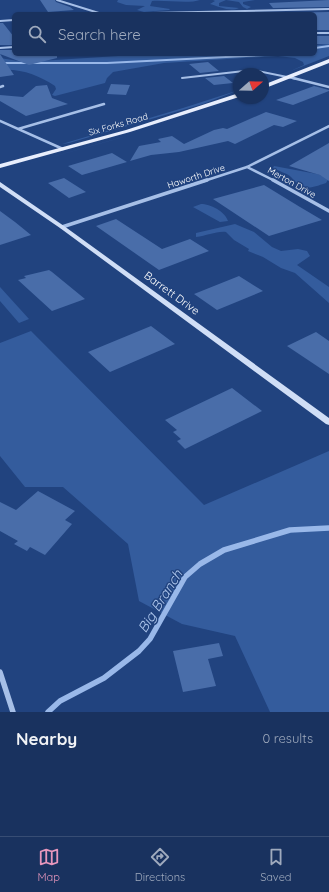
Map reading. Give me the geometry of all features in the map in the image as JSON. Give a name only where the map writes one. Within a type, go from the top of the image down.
[{"type":"main road","points":[[269,84],[329,61]]},
{"type":"main road","name":"Six Forks Road","points":[[0,166],[173,117],[233,97]]},
{"type":"street","points":[[57,0],[96,12]]},
{"type":"street","points":[[189,12],[329,9]]},
{"type":"street","points":[[0,21],[12,20]]},
{"type":"street","points":[[317,33],[329,33]]},
{"type":"street","points":[[0,48],[12,47]]},
{"type":"street","points":[[182,78],[253,70],[329,87]]},
{"type":"street","points":[[18,129],[104,104]]},
{"type":"street","points":[[0,121],[63,149]]},
{"type":"street","name":"Haworth Drive","points":[[62,227],[247,167],[329,126]]},
{"type":"street","name":"Merton Drive","points":[[247,167],[294,190],[329,211]]},
{"type":"street","name":"Barrett Drive","points":[[0,184],[62,227],[329,422]]},
{"type":"street","points":[[0,672],[13,712]]},
{"type":"shaded area","points":[[118,0],[200,0],[190,2],[152,1],[150,6],[170,9],[144,12],[137,10],[145,6],[126,5],[117,2]]},
{"type":"shaded area","points":[[213,0],[226,0],[219,3],[219,6],[239,8],[221,8],[210,4],[215,1]]},
{"type":"shaded area","points":[[226,0],[255,0],[243,2],[243,4],[251,7],[247,9],[239,2]]},
{"type":"shaded area","points":[[329,44],[329,56],[290,71],[304,65],[303,62],[295,58],[278,56],[317,56],[317,45]]},
{"type":"shaded area","points":[[118,56],[278,56],[164,63],[113,72],[107,78],[105,83],[55,96],[52,95],[56,89],[55,86],[42,79],[22,71],[0,70],[0,58],[24,62]]},
{"type":"shaded area","points":[[233,92],[203,104],[62,144]]},
{"type":"shaded area","points":[[219,106],[120,138],[2,171],[123,137]]},
{"type":"shaded area","points":[[274,166],[317,174],[329,178],[326,183],[307,188],[299,185],[287,174],[273,168]]},
{"type":"shaded area","points":[[201,204],[209,205],[221,211],[228,221],[220,222],[193,207]]},
{"type":"shaded area","points":[[235,224],[254,232],[272,247],[281,251],[298,249],[307,251],[310,256],[297,265],[329,287],[329,303],[295,273],[281,268],[263,257],[248,251],[249,249],[234,240],[226,232],[196,237],[196,233]]},
{"type":"shaded area","points":[[0,287],[29,319],[19,323],[0,301]]},
{"type":"shaded area","points":[[31,331],[204,505],[329,451],[329,712],[270,712],[235,636],[182,624],[139,601],[128,544],[63,487],[25,487],[0,456],[0,343]]},
{"type":"building","points":[[40,0],[55,0],[56,2],[74,10],[48,12]]},
{"type":"building","points":[[329,0],[329,7],[273,8],[269,3]]},
{"type":"building","points":[[317,12],[329,12],[329,30],[317,30]]},
{"type":"building","points":[[0,23],[3,23],[12,34],[12,45],[0,45]]},
{"type":"building","points":[[317,36],[329,36],[329,44],[317,44]]},
{"type":"building","points":[[0,50],[12,50],[12,56],[57,56],[57,58],[29,65],[0,54]]},
{"type":"building","points":[[0,54],[14,75],[0,77]]},
{"type":"building","points":[[208,62],[219,71],[200,73],[189,64]]},
{"type":"building","points":[[224,76],[233,83],[214,85],[205,78]]},
{"type":"building","points":[[111,84],[130,85],[126,95],[107,94]]},
{"type":"building","points":[[47,85],[52,98],[68,104],[26,116],[0,101],[0,95],[23,97],[36,86]]},
{"type":"building","points":[[314,86],[329,91],[293,105],[276,100]]},
{"type":"building","points":[[266,112],[297,121],[283,127],[274,125],[235,144],[228,141],[179,152],[151,155],[130,161],[139,146],[161,142],[158,139],[172,136],[184,144],[214,130],[223,128],[227,129]]},
{"type":"building","points":[[329,143],[329,181],[320,175],[289,166]]},
{"type":"building","points":[[112,153],[127,162],[82,175],[68,166]]},
{"type":"building","points":[[64,178],[86,192],[69,198],[48,183]]},
{"type":"building","points":[[264,185],[322,220],[269,236],[213,199]]},
{"type":"building","points":[[0,211],[15,222],[31,235],[0,245]]},
{"type":"building","points":[[116,219],[162,249],[190,239],[209,251],[159,270],[96,226]]},
{"type":"building","points":[[49,270],[85,299],[52,311],[18,280],[26,278],[24,276]]},
{"type":"building","points":[[239,276],[263,291],[217,310],[194,294]]},
{"type":"building","points":[[151,326],[175,344],[110,372],[88,352]]},
{"type":"building","points":[[316,332],[329,341],[329,374],[287,346]]},
{"type":"building","points":[[232,388],[262,411],[185,449],[177,441],[181,439],[173,432],[177,430],[165,420]]},
{"type":"building","points":[[38,491],[75,511],[65,520],[72,524],[45,555],[30,547],[27,551],[14,544],[18,541],[0,531],[0,502],[16,510]]},
{"type":"building","points":[[219,643],[223,656],[208,659],[216,686],[183,692],[173,651]]},
{"type":"waterway","points":[[317,48],[329,46]]},
{"type":"waterway","points":[[0,63],[107,63],[245,56]]},
{"type":"waterway","name":"Big Branch","points":[[48,712],[60,701],[104,678],[139,651],[150,639],[185,577],[200,564],[224,550],[290,530],[329,528]]}]
